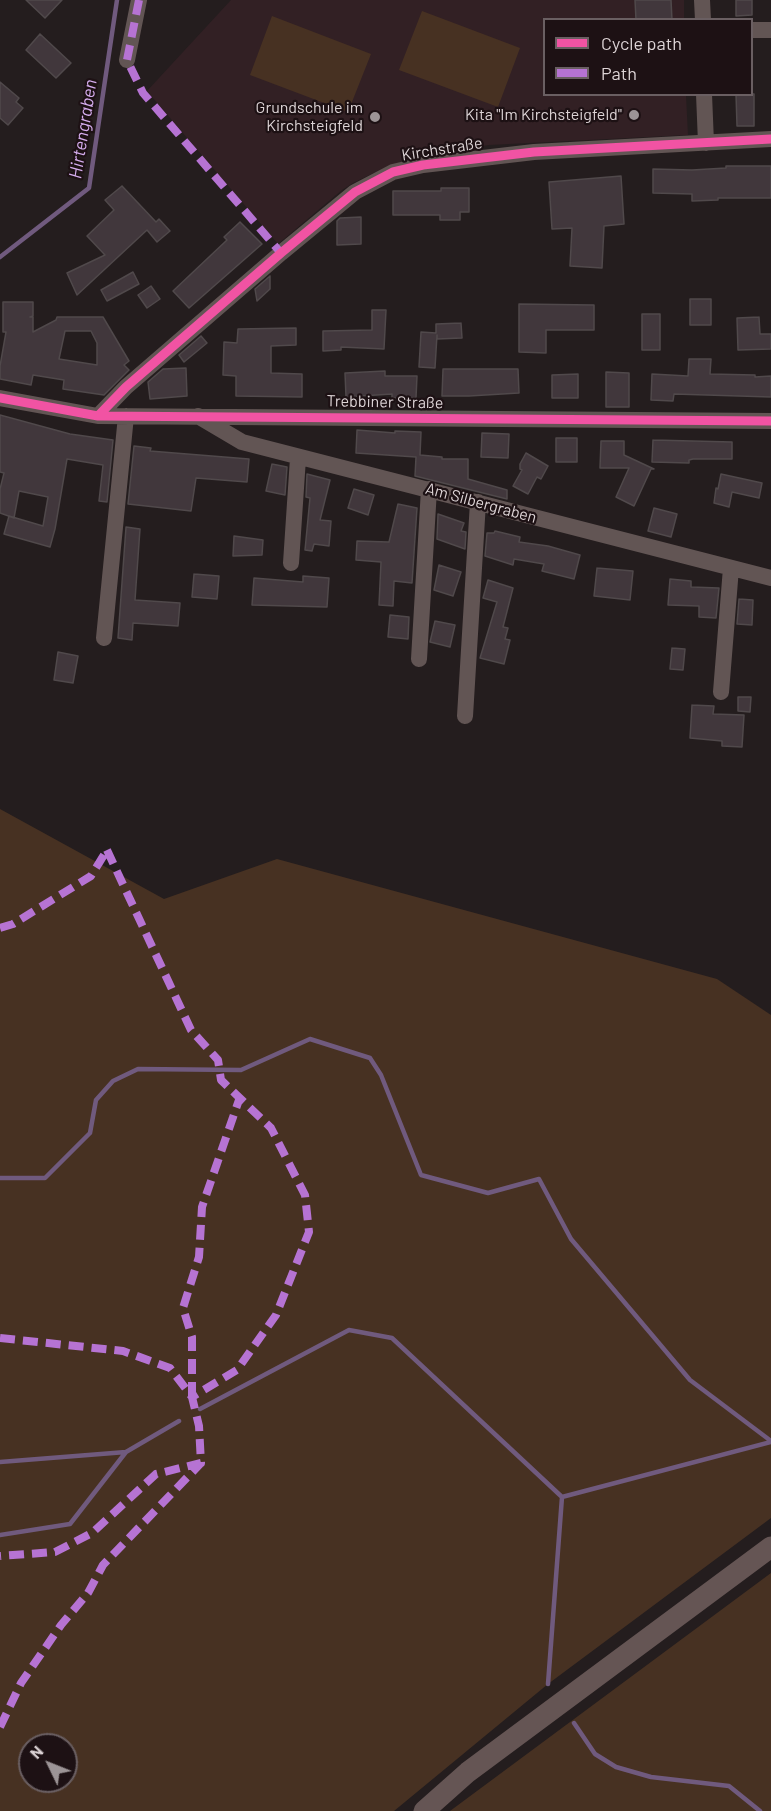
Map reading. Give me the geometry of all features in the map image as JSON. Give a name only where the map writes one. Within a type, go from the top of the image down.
[{"type":"main road","points":[[424,1811],[468,1772],[771,1547]]},
{"type":"street","points":[[127,60],[139,0]]},
{"type":"street","points":[[702,0],[703,18]]},
{"type":"street","points":[[753,30],[771,30]]},
{"type":"street","points":[[704,96],[706,143]]},
{"type":"street","name":"Kirchstraße","points":[[98,416],[126,387],[280,252],[355,192],[393,172],[423,165],[534,152],[771,139]]},
{"type":"street","name":"Trebbiner Straße","points":[[0,398],[98,416],[771,421]]},
{"type":"street","points":[[104,638],[126,416]]},
{"type":"street","name":"Am Silbergraben","points":[[197,416],[242,442],[298,458],[429,489],[771,578]]},
{"type":"street","points":[[291,563],[298,458]]},
{"type":"street","points":[[419,659],[429,489]]},
{"type":"street","points":[[465,716],[478,502]]},
{"type":"street","points":[[721,692],[731,568]]},
{"type":"shaded area","name":"Grundschule im Kirchsteigfeld","points":[[231,0],[684,0],[684,18],[543,18],[543,96],[686,96],[688,135],[489,145],[428,155],[388,166],[353,183],[278,244],[147,91]]},
{"type":"shaded area","points":[[422,11],[520,48],[498,107],[399,70]]},
{"type":"shaded area","points":[[272,16],[371,54],[348,112],[250,75]]},
{"type":"shaded area","points":[[0,809],[164,899],[277,859],[717,979],[771,1015],[771,1518],[548,1684],[394,1811],[0,1811]]},
{"type":"shaded area","points":[[771,1573],[771,1811],[450,1811]]},
{"type":"building","points":[[26,0],[62,0],[45,18]]},
{"type":"building","points":[[635,0],[671,0],[672,18],[636,18]]},
{"type":"building","points":[[736,0],[752,0],[752,15],[736,16]]},
{"type":"building","points":[[40,34],[71,63],[56,78],[26,50]]},
{"type":"building","points":[[0,82],[19,98],[16,102],[23,108],[8,125],[0,118]]},
{"type":"building","points":[[754,94],[754,126],[737,126],[736,96],[753,96]]},
{"type":"building","points":[[726,166],[771,166],[771,198],[718,198],[718,200],[692,201],[692,194],[653,193],[653,169],[692,170],[726,168]]},
{"type":"building","points":[[621,176],[624,224],[604,226],[602,268],[570,266],[572,228],[552,229],[549,182]]},
{"type":"building","points":[[122,186],[156,222],[159,219],[170,231],[157,242],[147,230],[77,295],[67,273],[105,255],[87,236],[114,210],[105,200]]},
{"type":"building","points":[[441,188],[469,188],[469,212],[460,212],[460,220],[440,220],[440,215],[393,215],[393,191],[441,191]]},
{"type":"building","points":[[361,217],[361,244],[337,245],[337,221],[340,218]]},
{"type":"building","points":[[240,222],[262,244],[189,308],[173,291],[227,240],[224,237]]},
{"type":"building","points":[[133,272],[139,284],[107,301],[101,290]]},
{"type":"building","points":[[270,276],[270,289],[257,301],[255,289]]},
{"type":"building","points":[[151,286],[160,299],[147,308],[138,295]]},
{"type":"building","points":[[690,299],[711,299],[711,325],[690,325]]},
{"type":"building","points":[[3,302],[33,302],[33,316],[30,317],[33,317],[33,332],[56,320],[57,317],[103,317],[129,361],[124,365],[129,370],[104,395],[63,389],[64,380],[33,375],[31,385],[0,379],[6,332],[3,332]],"holes":[[[65,331],[91,331],[97,343],[97,365],[59,359]]]},
{"type":"building","points":[[519,304],[594,305],[594,330],[546,330],[546,353],[519,352]]},
{"type":"building","points":[[372,310],[386,310],[384,349],[341,347],[341,350],[323,351],[323,331],[372,330]]},
{"type":"building","points":[[642,314],[660,314],[660,350],[642,350]]},
{"type":"building","points":[[759,317],[760,334],[771,334],[771,349],[738,350],[737,318]]},
{"type":"building","points":[[461,323],[462,338],[437,339],[437,335],[435,368],[419,367],[421,332],[436,333],[436,324]]},
{"type":"building","points":[[296,328],[296,345],[271,346],[271,373],[302,374],[302,397],[236,396],[236,376],[223,375],[224,342],[237,343],[238,329]]},
{"type":"building","points":[[201,336],[207,343],[184,362],[179,355]]},
{"type":"building","points":[[689,359],[711,359],[710,374],[771,376],[771,397],[674,394],[673,401],[651,400],[652,374],[688,376]]},
{"type":"building","points":[[186,368],[187,396],[150,399],[148,382],[163,369]]},
{"type":"building","points":[[443,369],[518,369],[519,393],[442,396]]},
{"type":"building","points":[[385,371],[385,376],[417,376],[416,398],[392,398],[392,394],[346,397],[345,373]]},
{"type":"building","points":[[606,372],[629,373],[629,407],[606,407]]},
{"type":"building","points":[[578,374],[578,398],[552,398],[552,375]]},
{"type":"building","points":[[0,415],[70,434],[113,440],[107,502],[99,501],[103,465],[67,459],[50,547],[4,534],[9,516],[0,513],[0,489],[4,473],[0,472]],"holes":[[[19,491],[48,497],[43,526],[14,517]]]},
{"type":"building","points":[[357,430],[395,433],[395,431],[421,432],[420,455],[442,457],[442,459],[468,459],[468,479],[507,490],[507,499],[415,476],[416,457],[356,453]]},
{"type":"building","points":[[482,433],[509,434],[508,458],[481,457]]},
{"type":"building","points":[[556,438],[577,438],[577,462],[556,462]]},
{"type":"building","points":[[653,440],[732,442],[732,459],[693,459],[689,460],[689,463],[652,462]]},
{"type":"building","points":[[601,441],[624,441],[624,455],[654,469],[651,469],[634,506],[616,497],[629,468],[600,468]]},
{"type":"building","points":[[134,446],[151,448],[150,451],[249,459],[247,482],[196,478],[191,511],[128,504]]},
{"type":"building","points":[[526,453],[548,466],[541,479],[537,477],[528,494],[513,486],[522,470],[520,464]]},
{"type":"building","points":[[272,464],[287,467],[285,495],[266,491]]},
{"type":"building","points":[[307,474],[330,480],[320,520],[331,521],[329,546],[314,544],[312,551],[305,550],[310,498],[306,497]]},
{"type":"building","points":[[721,474],[762,483],[759,498],[732,492],[729,507],[714,503]]},
{"type":"building","points":[[354,489],[374,495],[368,515],[348,508]]},
{"type":"building","points":[[398,504],[417,508],[412,583],[394,581],[393,606],[379,605],[381,562],[356,560],[357,541],[389,542]]},
{"type":"building","points":[[654,508],[677,514],[671,537],[648,531]]},
{"type":"building","points":[[438,514],[464,523],[461,531],[466,532],[465,549],[437,539]]},
{"type":"building","points":[[126,527],[140,529],[135,600],[180,603],[178,626],[133,623],[132,640],[118,638]]},
{"type":"building","points":[[495,531],[520,537],[519,542],[548,546],[580,555],[574,579],[542,571],[544,564],[514,559],[513,565],[485,556],[487,533]]},
{"type":"building","points":[[234,536],[263,540],[262,555],[233,556]]},
{"type":"building","points":[[439,565],[461,572],[453,596],[434,590]]},
{"type":"building","points":[[597,568],[633,571],[630,600],[594,596]]},
{"type":"building","points":[[194,574],[219,576],[217,599],[192,597]]},
{"type":"building","points":[[303,576],[329,578],[327,607],[252,605],[254,578],[303,582]]},
{"type":"building","points":[[670,579],[691,581],[691,587],[719,588],[716,618],[699,617],[699,606],[668,605]]},
{"type":"building","points":[[488,580],[513,588],[503,627],[508,628],[505,639],[510,640],[504,664],[480,658],[497,602],[483,598]]},
{"type":"building","points":[[739,599],[753,600],[752,625],[737,624]]},
{"type":"building","points":[[390,615],[409,617],[408,639],[388,637]]},
{"type":"building","points":[[435,621],[455,625],[450,647],[430,642]]},
{"type":"building","points":[[672,648],[685,649],[683,670],[670,669]]},
{"type":"building","points":[[58,652],[78,656],[73,683],[54,680]]},
{"type":"building","points":[[738,697],[751,697],[750,712],[738,711]]},
{"type":"building","points":[[692,705],[714,706],[713,714],[744,715],[742,747],[722,746],[722,741],[690,738]]},
{"type":"waterway","name":"Hirtengraben","points":[[0,257],[89,188],[117,0]]},
{"type":"waterway","points":[[0,1178],[45,1178],[90,1133],[96,1100],[113,1081],[138,1069],[241,1070],[310,1039],[370,1058],[381,1075],[421,1175],[488,1193],[539,1179],[571,1239],[690,1380],[771,1441]]},
{"type":"waterway","points":[[200,1409],[349,1330],[392,1338],[562,1497],[771,1442]]},
{"type":"waterway","points":[[0,1462],[126,1452],[179,1421]]},
{"type":"waterway","points":[[0,1535],[70,1524],[126,1452]]},
{"type":"waterway","points":[[548,1684],[562,1497]]},
{"type":"waterway","points":[[574,1723],[595,1754],[616,1767],[651,1777],[729,1786],[760,1811]]},
{"type":"marked path","points":[[139,0],[127,60],[143,93],[281,253]]},
{"type":"marked path","points":[[107,850],[191,1030],[218,1060],[221,1080],[271,1128],[305,1195],[309,1232],[276,1315],[237,1370],[192,1397]]},
{"type":"marked path","points":[[0,928],[13,924],[91,876],[107,850]]},
{"type":"marked path","points":[[192,1397],[192,1337],[183,1308],[199,1257],[202,1207],[240,1097]]},
{"type":"marked path","points":[[0,1338],[123,1351],[170,1368],[192,1397],[199,1426],[201,1463],[156,1474],[92,1533],[55,1552],[0,1556]]},
{"type":"marked path","points":[[0,1727],[21,1683],[61,1625],[88,1593],[103,1565],[201,1463]]},
{"type":"cycle path","points":[[98,416],[126,387],[281,253],[355,192],[393,172],[423,165],[534,152],[771,139]]},
{"type":"cycle path","points":[[0,398],[98,416],[771,421]]},
{"type":"place","name":"Kita \"Im Kirchsteigfeld\"","points":[[634,115]]},
{"type":"place","name":"Grundschule im Kirchsteigfeld","points":[[375,117]]}]
